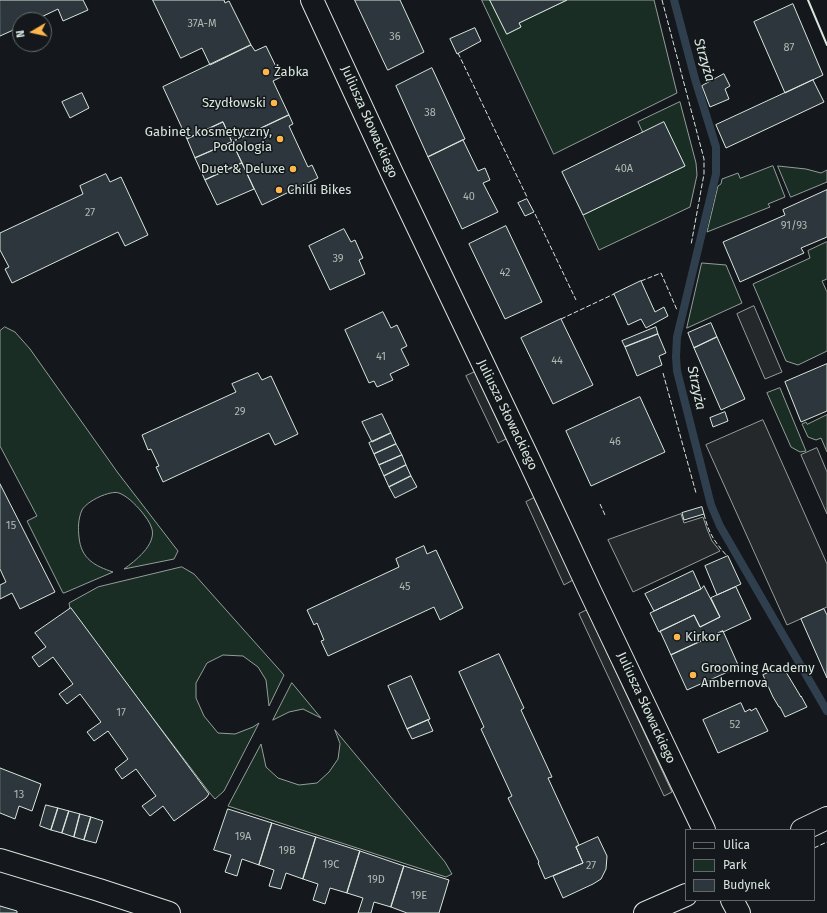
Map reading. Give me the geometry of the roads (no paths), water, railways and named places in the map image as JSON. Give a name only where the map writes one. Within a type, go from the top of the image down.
[{"type":"street","name":"Juliusza Słowackiego","points":[[312,0],[392,173],[704,829]]},
{"type":"street","points":[[804,829],[827,818]]},
{"type":"street","points":[[0,860],[169,913]]},
{"type":"street","points":[[645,913],[685,895]]},
{"type":"street","points":[[733,901],[739,913]]},
{"type":"waterway","name":"Strzyża","points":[[674,0],[695,79],[716,147],[716,174],[677,337],[677,371],[711,505],[720,526],[827,711]]},
{"type":"place","name":"Żabka","points":[[266,72]]},
{"type":"place","name":"Szydłowski","points":[[274,103]]},
{"type":"place","name":"Gabinet kosmetyczny, Podologia","points":[[280,139]]},
{"type":"place","name":"Duet & Deluxe","points":[[293,169]]},
{"type":"place","name":"Chilli Bikes","points":[[279,190]]},
{"type":"place","name":"Kirkor","points":[[677,637]]},
{"type":"place","name":"Grooming Academy Ambernova","points":[[693,675]]}]
